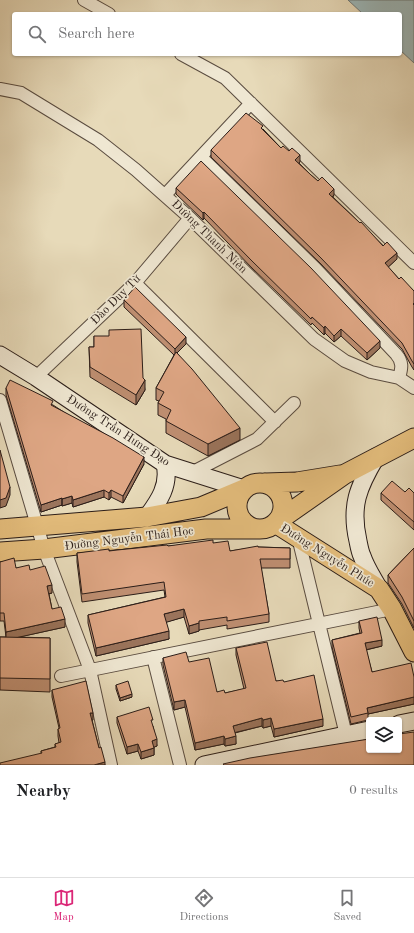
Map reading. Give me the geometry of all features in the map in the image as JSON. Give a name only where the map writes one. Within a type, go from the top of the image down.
[{"type":"main road","points":[[345,474],[296,482],[257,483],[250,485],[239,495],[237,510],[239,517],[250,527],[258,529],[270,527],[345,474],[414,438]]},
{"type":"main road","points":[[265,483],[277,490],[283,504],[283,511],[276,523]]},
{"type":"main road","name":"Đường Nguyễn Thái Học","points":[[0,529],[147,517],[201,507],[244,489]]},
{"type":"main road","name":"Đường Nguyễn Phúc","points":[[276,523],[379,589],[392,608],[414,652]]},
{"type":"main road","name":"Đường Nguyễn Thái Học","points":[[0,552],[44,549],[206,529],[258,529]]},
{"type":"street","points":[[84,0],[105,12]]},
{"type":"street","points":[[186,56],[225,78],[414,263]]},
{"type":"street","name":"Đường Thanh Niên","points":[[0,89],[21,93],[98,140],[165,195],[190,218],[314,339],[345,361],[371,372],[398,378],[414,388]]},
{"type":"street","points":[[165,195],[251,103]]},
{"type":"street","points":[[201,157],[316,269],[396,354],[400,359],[402,366],[398,378]]},
{"type":"street","name":"Đào Duy Từ","points":[[36,377],[134,283],[190,218]]},
{"type":"street","points":[[134,283],[275,422]]},
{"type":"street","name":"Đường Trần Hưng Đạo","points":[[0,355],[36,377],[165,464],[244,489]]},
{"type":"street","points":[[0,400],[36,526],[90,670],[111,765]]},
{"type":"street","points":[[191,473],[257,439],[294,403]]},
{"type":"street","points":[[376,457],[364,478],[356,497],[354,516],[356,534],[362,556],[379,589]]},
{"type":"street","points":[[147,517],[163,492],[167,472],[165,464]]},
{"type":"street","points":[[298,537],[346,735]]},
{"type":"street","points":[[61,676],[392,608]]},
{"type":"street","points":[[153,657],[180,765]]},
{"type":"street","points":[[402,723],[414,721]]},
{"type":"street","points":[[204,765],[254,760],[366,731]]},
{"type":"water","points":[[348,0],[414,0],[414,63],[402,52],[402,12],[361,12]]},
{"type":"building","points":[[246,113],[263,126],[261,128],[281,148],[283,146],[289,151],[292,148],[300,155],[295,160],[318,181],[322,177],[334,189],[329,194],[360,223],[361,222],[383,246],[387,242],[397,253],[385,263],[399,279],[401,277],[414,291],[414,364],[402,343],[321,258],[211,150]]},
{"type":"building","points":[[201,161],[311,268],[380,341],[367,353],[341,329],[334,336],[325,326],[324,328],[312,317],[311,319],[204,212],[203,213],[176,188]]},
{"type":"building","points":[[135,287],[186,337],[175,349],[124,300]]},
{"type":"building","points":[[141,329],[143,378],[145,380],[136,395],[90,367],[89,347],[94,347],[94,336],[109,336],[109,330]]},
{"type":"building","points":[[176,352],[192,369],[240,428],[208,444],[166,421],[171,410],[158,403],[164,392],[156,388]]},
{"type":"building","points":[[10,380],[53,401],[51,405],[113,438],[144,457],[123,496],[111,490],[109,493],[104,490],[73,500],[72,496],[41,505],[6,388]]},
{"type":"building","points":[[0,450],[10,487],[6,498],[0,500]]},
{"type":"building","points":[[392,481],[405,492],[409,488],[414,493],[414,522],[381,493]]},
{"type":"building","points":[[213,540],[213,543],[228,541],[230,551],[258,546],[290,548],[290,559],[260,559],[269,614],[227,621],[227,617],[199,621],[199,623],[189,626],[184,609],[164,614],[169,631],[96,648],[88,615],[166,597],[164,582],[82,594],[77,553],[109,549],[109,551],[168,546]]},
{"type":"building","points":[[414,548],[414,621],[402,597],[388,575]]},
{"type":"building","points":[[14,558],[16,568],[29,565],[30,570],[45,566],[52,585],[47,586],[52,609],[61,607],[65,619],[6,632],[4,613],[0,613],[0,562]]},
{"type":"building","points":[[377,617],[382,640],[365,643],[372,672],[411,663],[414,677],[414,697],[367,708],[368,713],[351,717],[332,640],[362,633],[359,621]]},
{"type":"building","points":[[0,637],[50,638],[50,679],[0,678]]},
{"type":"building","points":[[267,642],[276,681],[283,680],[284,682],[314,675],[323,719],[274,729],[271,718],[263,720],[262,718],[233,726],[236,736],[225,739],[224,736],[195,743],[185,700],[174,702],[163,658],[186,652],[189,662],[209,658],[217,692],[224,690],[225,693],[246,688],[236,648]]},
{"type":"building","points":[[86,681],[93,713],[90,713],[99,748],[101,747],[105,762],[94,765],[0,765],[0,763],[42,753],[41,751],[56,747],[55,744],[61,742],[58,729],[60,728],[52,690]]},
{"type":"building","points":[[128,681],[132,694],[120,698],[116,685]]},
{"type":"building","points":[[149,707],[153,720],[151,720],[157,739],[152,741],[154,748],[141,752],[138,744],[127,747],[117,717]]},
{"type":"building","points":[[414,732],[414,765],[223,764],[250,758],[366,739],[366,753],[402,753],[402,734]]}]
